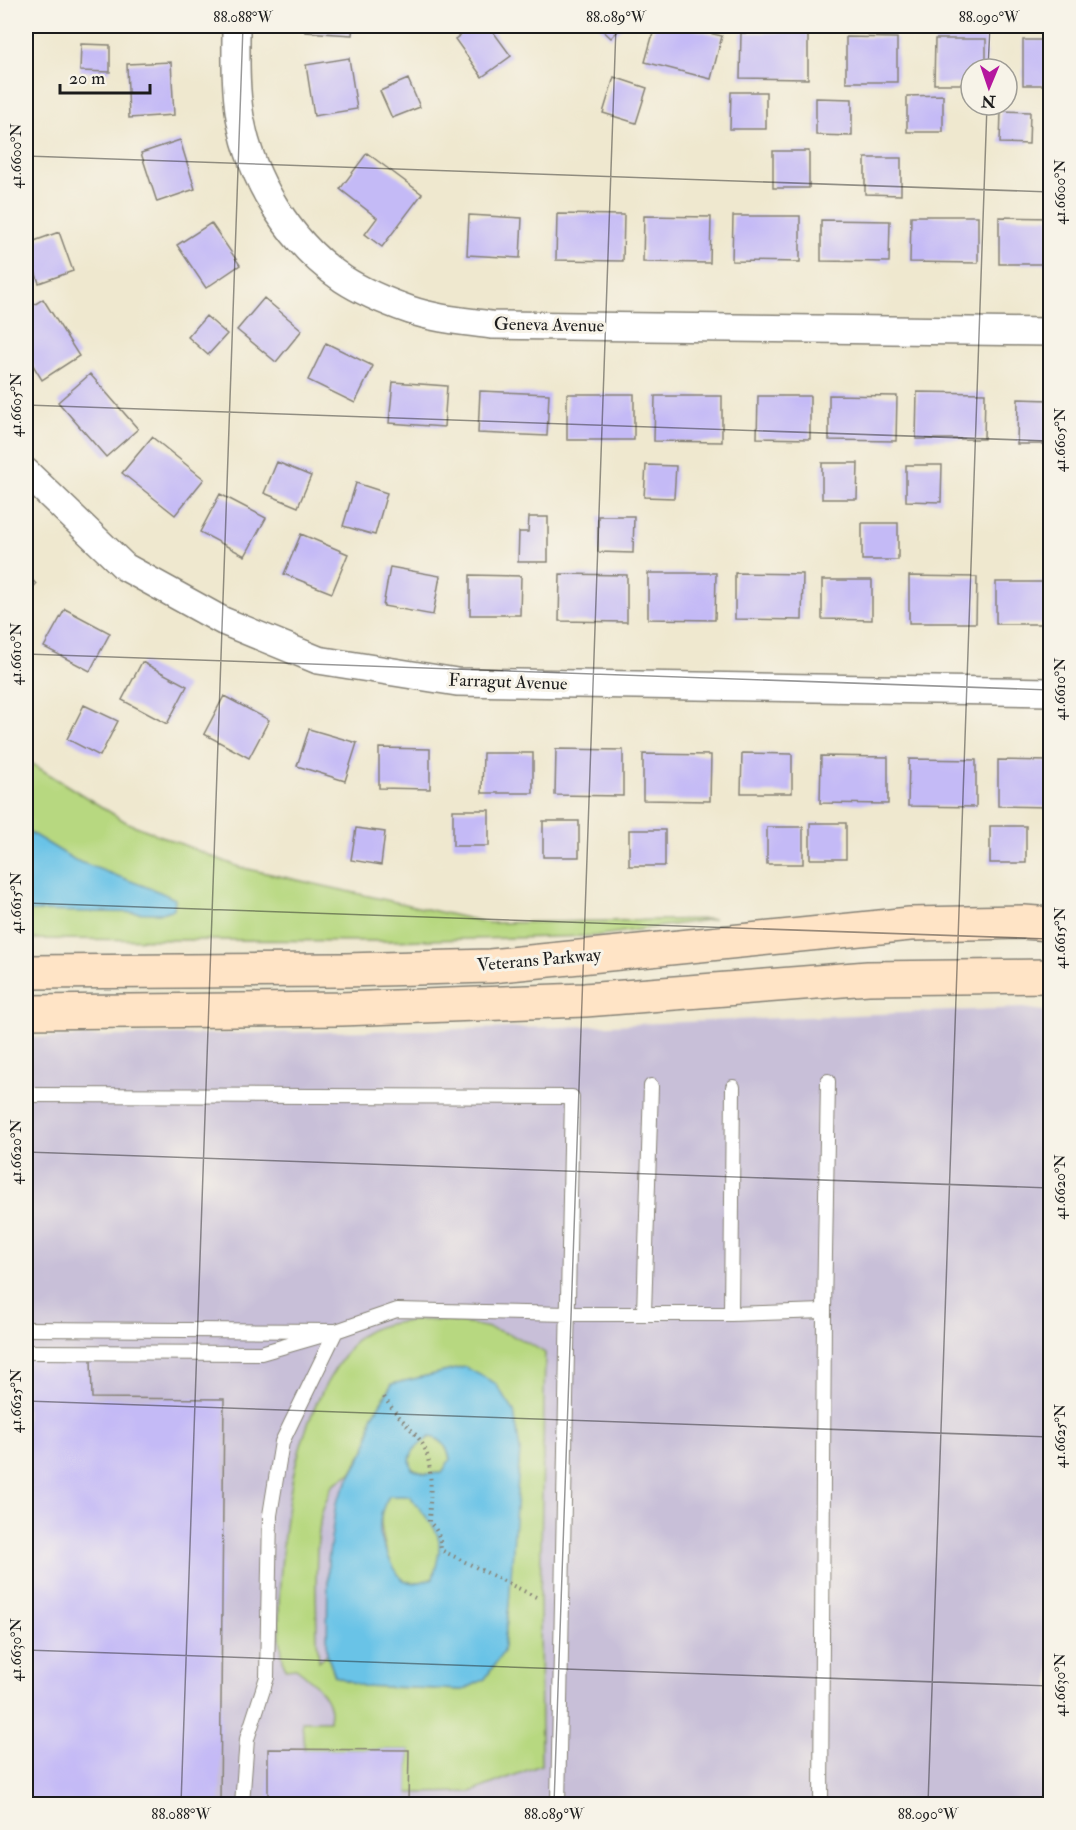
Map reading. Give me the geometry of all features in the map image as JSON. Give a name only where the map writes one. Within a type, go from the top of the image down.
[{"type":"main road","name":"Veterans Parkway","points":[[26,972],[345,970],[490,966],[910,924],[1024,922],[1050,924]]},
{"type":"main road","points":[[26,1012],[341,1009],[585,1000],[868,978],[1050,976]]},
{"type":"street","name":"Geneva Avenue","points":[[236,26],[240,118],[259,177],[292,232],[343,279],[373,296],[411,310],[443,318],[490,325],[1050,332]]},
{"type":"street","name":"Farragut Avenue","points":[[26,472],[125,567],[223,621],[318,660],[457,682],[1050,692]]},
{"type":"lane","points":[[821,1804],[828,1081]]},
{"type":"lane","points":[[644,1313],[651,1086]]},
{"type":"lane","points":[[731,1314],[733,1087]]},
{"type":"lane","points":[[26,1095],[572,1097],[558,1804]]},
{"type":"lane","points":[[26,1352],[261,1353],[398,1310],[569,1314],[731,1314],[824,1311]]},
{"type":"lane","points":[[26,1329],[336,1331]]},
{"type":"lane","points":[[49,1352],[50,1329]]},
{"type":"lane","points":[[189,1353],[190,1331]]},
{"type":"lane","points":[[242,1804],[247,1739],[267,1677],[270,1515],[282,1442],[336,1331]]},
{"type":"path","points":[[384,1397],[395,1415],[421,1442],[431,1473],[429,1522],[439,1535],[441,1550],[540,1599]]},
{"type":"shaded area","points":[[1022,1008],[1050,1012],[1050,1804],[26,1804],[26,1038],[562,1027]]},
{"type":"green space","points":[[26,760],[126,822],[239,867],[489,923],[714,919],[595,936],[386,941],[26,939]]},
{"type":"green space","points":[[423,1320],[472,1324],[502,1332],[545,1353],[540,1599],[541,1765],[471,1792],[408,1793],[409,1750],[304,1750],[302,1721],[329,1721],[330,1708],[320,1690],[306,1676],[296,1668],[285,1669],[281,1644],[279,1593],[283,1540],[291,1485],[316,1405],[329,1380],[358,1338],[380,1326]],"holes":[[[465,1367],[509,1605],[503,1652],[485,1679],[463,1690],[363,1686],[335,1676],[327,1654],[319,1661],[316,1587],[321,1515],[332,1485],[351,1473],[367,1446],[372,1417],[392,1384]]]},
{"type":"green space","points":[[430,1437],[441,1442],[449,1455],[450,1459],[442,1473],[425,1474],[412,1469],[410,1458],[414,1450]]},
{"type":"green space","points":[[388,1496],[410,1496],[435,1528],[441,1550],[433,1578],[413,1583],[400,1577],[394,1569],[381,1525],[382,1508]]},
{"type":"water","points":[[26,830],[75,860],[175,899],[174,909],[162,913],[26,911]]},
{"type":"water","points":[[465,1367],[495,1383],[514,1411],[520,1450],[509,1605],[503,1652],[485,1679],[463,1690],[363,1686],[335,1676],[327,1654],[328,1561],[336,1503],[367,1446],[372,1417],[392,1384]],"holes":[[[430,1437],[441,1442],[449,1455],[450,1459],[442,1473],[425,1474],[412,1469],[410,1458],[414,1450]],[[389,1496],[410,1496],[437,1533],[439,1551],[433,1578],[420,1582],[409,1582],[402,1578],[394,1567],[380,1532],[384,1504]]]},
{"type":"building","points":[[130,26],[170,26],[170,29],[130,28]]},
{"type":"building","points":[[305,26],[353,26],[352,35],[305,32]]},
{"type":"building","points":[[474,26],[489,26],[511,56],[482,77],[455,39]]},
{"type":"building","points":[[598,26],[623,26],[611,38]]},
{"type":"building","points":[[655,26],[679,26],[722,36],[711,79],[645,62]]},
{"type":"building","points":[[741,33],[808,33],[808,79],[740,78]]},
{"type":"building","points":[[846,37],[897,38],[897,82],[846,82]]},
{"type":"building","points":[[935,39],[986,39],[986,57],[959,57],[959,84],[934,84]]},
{"type":"building","points":[[1023,40],[1050,40],[1050,85],[1023,85]]},
{"type":"building","points":[[81,44],[110,45],[110,72],[80,71]]},
{"type":"building","points":[[349,58],[357,109],[314,116],[306,65]]},
{"type":"building","points":[[171,62],[174,115],[129,118],[127,64]]},
{"type":"building","points":[[614,77],[647,88],[636,123],[603,113]]},
{"type":"building","points":[[408,79],[420,107],[392,118],[380,91]]},
{"type":"building","points":[[731,92],[766,92],[766,129],[730,129]]},
{"type":"building","points":[[943,95],[943,132],[907,132],[907,96]]},
{"type":"building","points":[[816,98],[852,99],[852,136],[816,135]]},
{"type":"building","points":[[1019,112],[1030,112],[1029,144],[1000,143],[1001,117],[1019,117]]},
{"type":"building","points":[[180,140],[195,189],[157,202],[141,153]]},
{"type":"building","points":[[773,151],[809,151],[809,188],[773,188]]},
{"type":"building","points":[[367,153],[422,194],[382,247],[365,234],[377,218],[340,189]]},
{"type":"building","points":[[865,158],[901,158],[901,195],[865,194]]},
{"type":"building","points":[[557,214],[624,215],[623,261],[556,260]]},
{"type":"building","points":[[469,215],[522,218],[520,258],[467,255]]},
{"type":"building","points":[[644,216],[711,217],[710,263],[643,262]]},
{"type":"building","points":[[733,216],[800,216],[800,262],[732,261]]},
{"type":"building","points":[[911,216],[978,216],[978,263],[910,262]]},
{"type":"building","points":[[999,217],[1050,218],[1050,264],[999,264]]},
{"type":"building","points":[[821,220],[890,221],[889,262],[821,261]]},
{"type":"building","points":[[211,223],[240,265],[206,288],[177,245]]},
{"type":"building","points":[[59,232],[73,271],[39,283],[26,244]]},
{"type":"building","points":[[264,298],[302,330],[276,362],[237,330]]},
{"type":"building","points":[[43,299],[79,356],[42,380],[26,354],[26,310]]},
{"type":"building","points":[[206,316],[227,334],[208,355],[188,337]]},
{"type":"building","points":[[326,343],[373,366],[355,403],[308,380]]},
{"type":"building","points":[[90,374],[138,429],[106,457],[58,402]]},
{"type":"building","points":[[393,382],[447,386],[444,427],[389,423]]},
{"type":"building","points":[[480,391],[549,394],[547,436],[478,433]]},
{"type":"building","points":[[917,392],[985,393],[984,439],[916,439]]},
{"type":"building","points":[[567,394],[634,394],[634,440],[567,440]]},
{"type":"building","points":[[829,395],[897,396],[896,441],[829,440]]},
{"type":"building","points":[[655,396],[722,396],[722,442],[654,441]]},
{"type":"building","points":[[758,396],[810,396],[810,439],[757,438]]},
{"type":"building","points":[[1018,399],[1050,400],[1050,444],[1017,444]]},
{"type":"building","points":[[152,437],[204,479],[175,515],[122,473]]},
{"type":"building","points":[[277,462],[311,476],[298,507],[264,493]]},
{"type":"building","points":[[822,463],[858,463],[857,499],[822,499]]},
{"type":"building","points":[[646,465],[676,466],[674,498],[644,497]]},
{"type":"building","points":[[906,465],[942,465],[941,502],[906,501]]},
{"type":"building","points":[[356,483],[387,493],[375,535],[343,526]]},
{"type":"building","points":[[220,494],[266,518],[245,556],[200,532]]},
{"type":"building","points":[[598,516],[634,516],[633,553],[598,552]]},
{"type":"building","points":[[529,517],[548,517],[548,562],[518,562],[519,532],[528,532]]},
{"type":"building","points":[[1047,521],[1050,521],[1050,556],[1046,556]]},
{"type":"building","points":[[862,523],[898,523],[898,560],[862,560]]},
{"type":"building","points":[[301,534],[348,554],[332,593],[284,574]]},
{"type":"building","points":[[390,567],[440,576],[433,615],[383,606]]},
{"type":"building","points":[[26,573],[36,584],[26,595]]},
{"type":"building","points":[[648,573],[716,573],[715,620],[648,619]]},
{"type":"building","points":[[735,573],[803,574],[802,620],[735,619]]},
{"type":"building","points":[[560,574],[627,575],[627,622],[559,621]]},
{"type":"building","points":[[470,575],[521,576],[520,615],[470,615]]},
{"type":"building","points":[[909,576],[977,577],[976,623],[909,623]]},
{"type":"building","points":[[822,580],[872,580],[872,620],[822,619]]},
{"type":"building","points":[[996,582],[1050,582],[1050,624],[996,624]]},
{"type":"building","points":[[65,609],[110,633],[90,671],[44,647]]},
{"type":"building","points":[[142,662],[187,686],[167,724],[122,700]]},
{"type":"building","points":[[224,696],[269,720],[249,758],[204,734]]},
{"type":"building","points":[[84,705],[118,721],[100,756],[67,739]]},
{"type":"building","points":[[309,729],[357,743],[345,781],[297,766]]},
{"type":"building","points":[[379,748],[430,749],[430,789],[379,788]]},
{"type":"building","points":[[556,749],[623,750],[623,796],[555,795]]},
{"type":"building","points":[[483,753],[533,753],[533,793],[482,793]]},
{"type":"building","points":[[742,753],[792,754],[792,793],[741,793]]},
{"type":"building","points":[[643,754],[711,755],[710,801],[643,800]]},
{"type":"building","points":[[821,756],[888,757],[888,804],[820,803]]},
{"type":"building","points":[[909,759],[976,760],[976,807],[908,806]]},
{"type":"building","points":[[998,760],[1050,761],[1050,807],[998,806]]},
{"type":"building","points":[[453,810],[489,810],[489,846],[453,846]]},
{"type":"building","points":[[543,821],[579,821],[579,857],[543,857]]},
{"type":"building","points":[[810,823],[846,823],[846,859],[810,859]]},
{"type":"building","points":[[990,826],[1026,826],[1026,863],[990,863]]},
{"type":"building","points":[[767,827],[803,827],[803,864],[767,864]]},
{"type":"building","points":[[356,828],[385,832],[381,865],[351,860]]},
{"type":"building","points":[[629,830],[665,830],[665,866],[629,866]]},
{"type":"building","points":[[26,1358],[91,1358],[92,1398],[224,1399],[220,1804],[26,1804]]},
{"type":"building","points":[[268,1749],[409,1750],[408,1804],[268,1804]]}]
